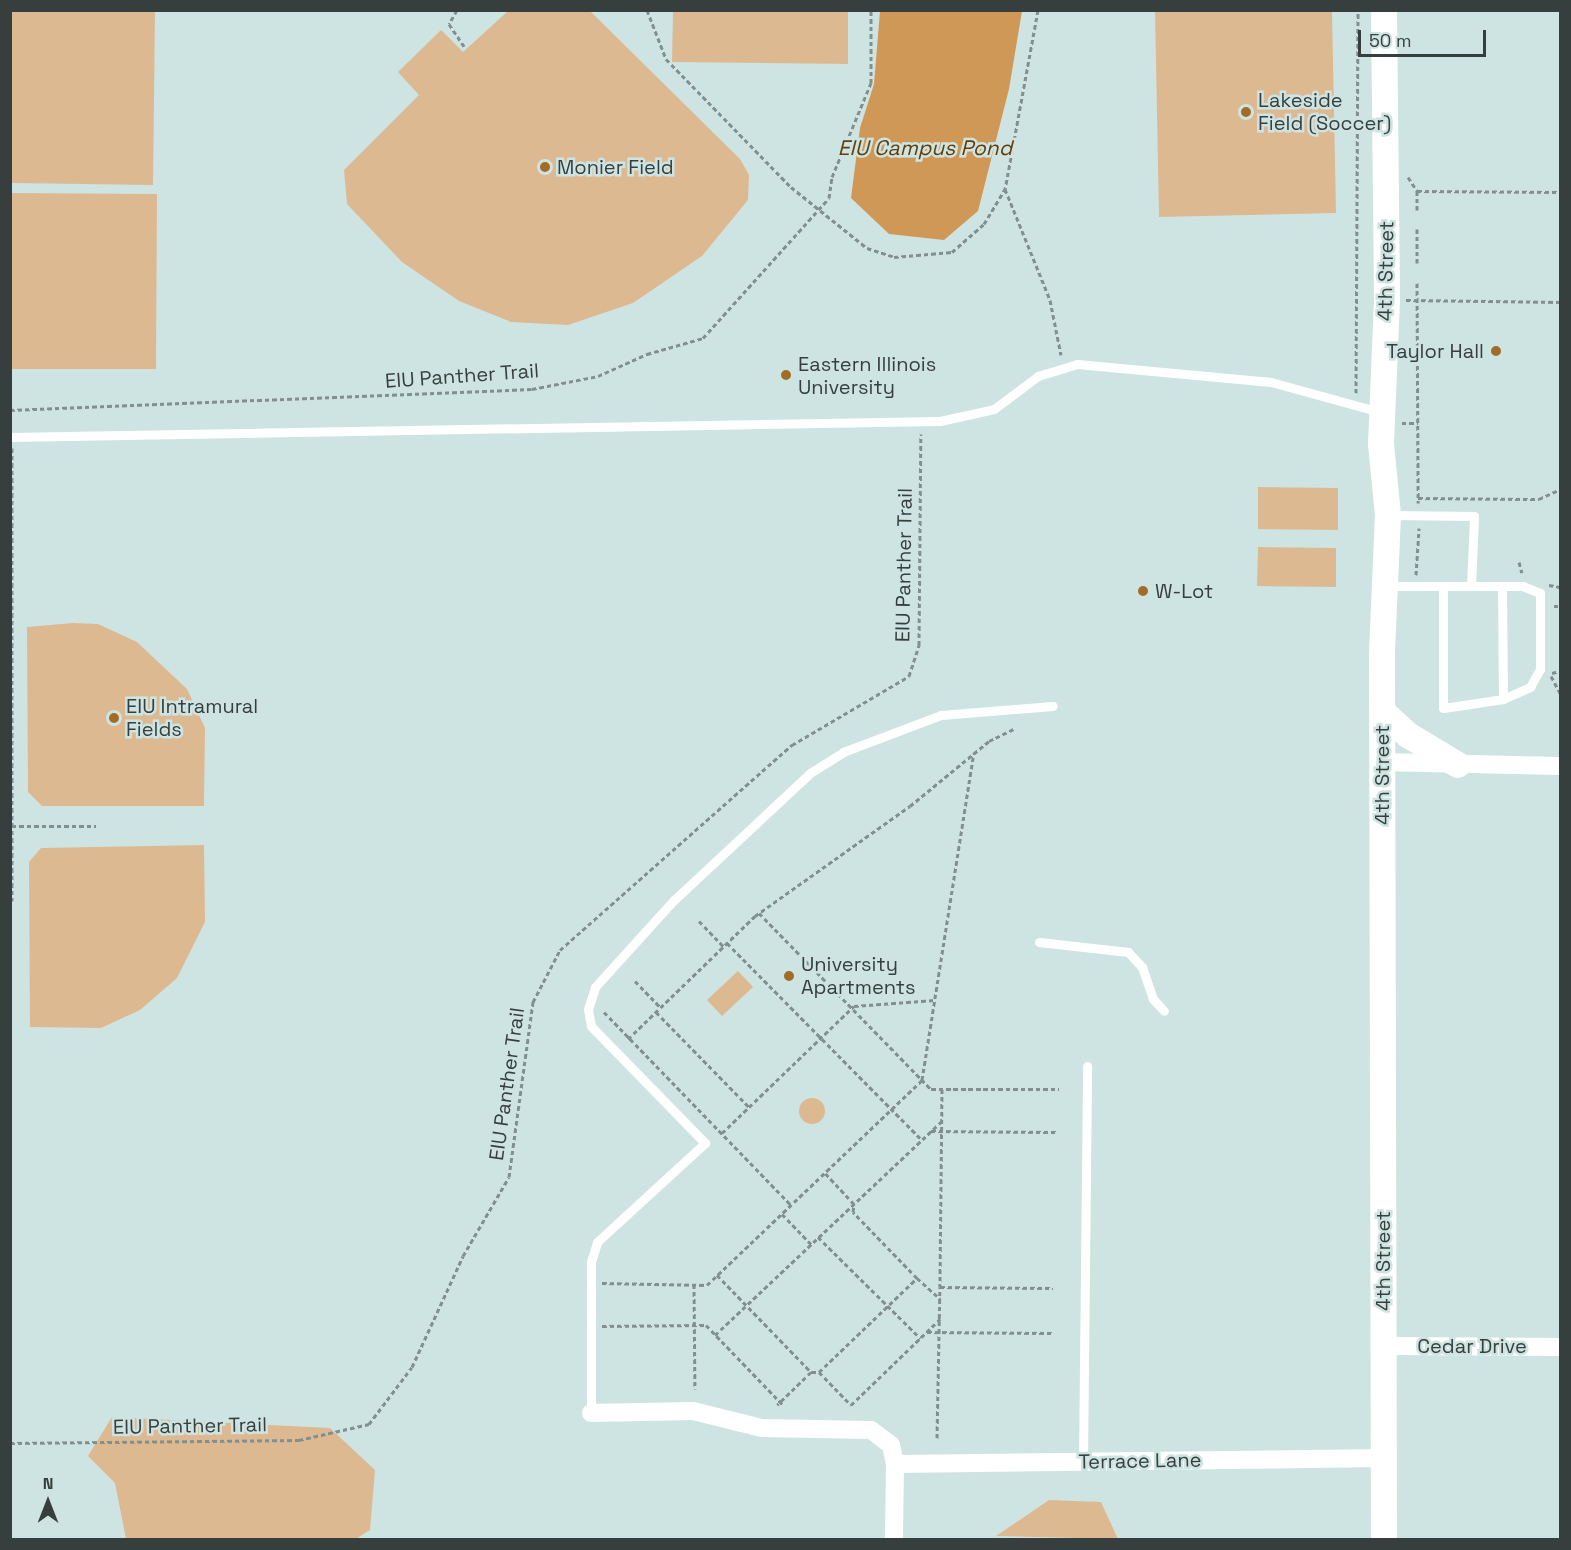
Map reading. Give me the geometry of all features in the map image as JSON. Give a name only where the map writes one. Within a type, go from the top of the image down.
[{"type":"street","name":"4th Street","points":[[1384,10],[1387,300],[1391,418],[1388,586],[1382,711],[1384,1539]]},
{"type":"street","points":[[1382,711],[1408,735],[1458,765]]},
{"type":"street","points":[[1382,762],[1560,766]]},
{"type":"street","name":"Cedar Drive","points":[[1384,1346],[1560,1347]]},
{"type":"street","points":[[591,1413],[693,1411],[762,1428],[871,1430],[891,1445],[895,1464],[894,1539]]},
{"type":"street","name":"Terrace Lane","points":[[895,1464],[1384,1458]]},
{"type":"lane","points":[[11,437],[921,421],[994,409],[1062,365],[1230,376],[1355,405],[1391,418]]},
{"type":"lane","points":[[1388,515],[1474,516],[1471,586]]},
{"type":"lane","points":[[1388,586],[1443,586],[1471,586],[1502,586],[1533,588],[1542,600],[1540,669],[1530,687],[1503,699],[1443,708],[1443,586]]},
{"type":"lane","points":[[1502,586],[1503,699]]},
{"type":"lane","points":[[591,1413],[591,1283],[597,1242],[613,1223],[705,1143],[591,1026],[588,1009],[596,987],[674,900],[810,773],[843,752],[941,715],[1053,706]]},
{"type":"lane","points":[[1039,942],[1128,952],[1142,967],[1153,999],[1164,1011]]},
{"type":"lane","points":[[1083,1461],[1087,1066]]},
{"type":"path","points":[[457,10],[449,24],[464,46]]},
{"type":"path","points":[[647,10],[666,59],[817,211],[867,248],[929,258],[971,239],[1005,189],[1038,10]]},
{"type":"path","name":"EIU Panther Trail","points":[[10,410],[532,389],[598,376],[647,354],[703,338],[829,198],[832,177],[871,83],[871,10]]},
{"type":"path","points":[[1355,405],[1358,10]]},
{"type":"path","points":[[1412,183],[1418,190],[1417,210]]},
{"type":"path","points":[[1005,189],[1050,300],[1062,365]]},
{"type":"path","points":[[1418,190],[1560,192]]},
{"type":"path","points":[[1417,229],[1417,263]]},
{"type":"path","points":[[1415,580],[1419,515],[1417,283]]},
{"type":"path","points":[[1401,300],[1560,302]]},
{"type":"path","points":[[1391,418],[1418,423]]},
{"type":"path","name":"EIU Panther Trail","points":[[10,1443],[299,1440],[369,1424],[412,1366],[463,1256],[509,1177],[533,1002],[560,951],[792,745],[909,676],[919,645],[921,421]]},
{"type":"path","points":[[11,437],[12,901]]},
{"type":"path","points":[[1418,498],[1539,499],[1560,489]]},
{"type":"path","points":[[1547,586],[1560,587]]},
{"type":"path","points":[[1554,606],[1560,606]]},
{"type":"path","points":[[1560,671],[1551,674],[1560,693]]},
{"type":"path","points":[[629,1038],[759,913],[910,807],[974,753],[1017,728]]},
{"type":"path","points":[[591,1283],[707,1285],[922,1080],[974,753]]},
{"type":"path","points":[[11,826],[96,826]]},
{"type":"path","points":[[759,913],[931,1089],[1059,1089]]},
{"type":"path","points":[[699,921],[922,1140]]},
{"type":"path","points":[[635,981],[660,1007]]},
{"type":"path","points":[[722,1133],[852,1008],[935,1000]]},
{"type":"path","points":[[604,1012],[791,1205]]},
{"type":"path","points":[[656,1012],[749,1107]]},
{"type":"path","points":[[937,1438],[942,1089]]},
{"type":"path","points":[[715,1335],[941,1121]]},
{"type":"path","points":[[931,1131],[1056,1132]]},
{"type":"path","points":[[825,1173],[854,1204]]},
{"type":"path","points":[[854,1204],[853,1212],[940,1299]]},
{"type":"path","points":[[782,1214],[811,1244]]},
{"type":"path","points":[[818,1237],[920,1338]]},
{"type":"path","points":[[717,1275],[811,1372],[819,1372],[917,1278]]},
{"type":"path","points":[[694,1284],[695,1389]]},
{"type":"path","points":[[940,1287],[1053,1288]]},
{"type":"path","points":[[819,1372],[851,1405],[940,1319]]},
{"type":"path","points":[[591,1326],[706,1325],[780,1405],[811,1372]]},
{"type":"path","points":[[927,1332],[1053,1333]]},
{"type":"shaded area","points":[[11,10],[155,11],[153,185],[11,183]]},
{"type":"shaded area","name":"Monier Field","points":[[589,10],[740,159],[749,175],[748,200],[702,256],[633,303],[568,325],[511,322],[459,301],[402,262],[347,204],[344,170],[419,95],[398,72],[441,30],[463,52],[508,11]]},
{"type":"shaded area","points":[[673,11],[848,11],[848,64],[672,62]]},
{"type":"shaded area","name":"Lakeside Field (Soccer)","points":[[1155,11],[1332,11],[1336,213],[1159,217]]},
{"type":"shaded area","points":[[11,193],[157,194],[156,369],[11,369]]},
{"type":"shaded area","points":[[1258,487],[1338,488],[1338,530],[1258,529]]},
{"type":"shaded area","points":[[1258,547],[1336,548],[1336,587],[1257,586]]},
{"type":"shaded area","name":"EIU Intramural Fields","points":[[73,623],[98,624],[137,642],[187,689],[205,728],[204,806],[42,806],[28,792],[27,627]]},
{"type":"shaded area","points":[[204,845],[205,922],[177,978],[140,1010],[101,1028],[30,1027],[29,862],[41,848]]},
{"type":"shaded area","points":[[738,971],[753,987],[722,1016],[707,1000]]},
{"type":"shaded area","points":[[812,1098],[821,1102],[825,1111],[821,1120],[812,1124],[803,1120],[799,1111],[803,1102]]},
{"type":"shaded area","points":[[112,1417],[330,1428],[375,1470],[370,1530],[354,1540],[126,1539],[115,1483],[88,1456]]},
{"type":"shaded area","points":[[1049,1500],[1101,1502],[1118,1539],[996,1536]]},
{"type":"water","name":"EIU Campus Pond","points":[[880,11],[1022,11],[1009,89],[978,211],[944,240],[889,234],[851,198],[860,128],[874,84]]},
{"type":"place","name":"Lakeside Field (Soccer)","points":[[1246,112]]},
{"type":"place","name":"Monier Field","points":[[545,167]]},
{"type":"place","name":"Taylor Hall","points":[[1496,351]]},
{"type":"place","name":"Eastern Illinois University","points":[[786,375]]},
{"type":"place","name":"W-Lot","points":[[1143,591]]},
{"type":"place","name":"EIU Intramural Fields","points":[[114,718]]},
{"type":"place","name":"University Apartments","points":[[789,976]]}]
